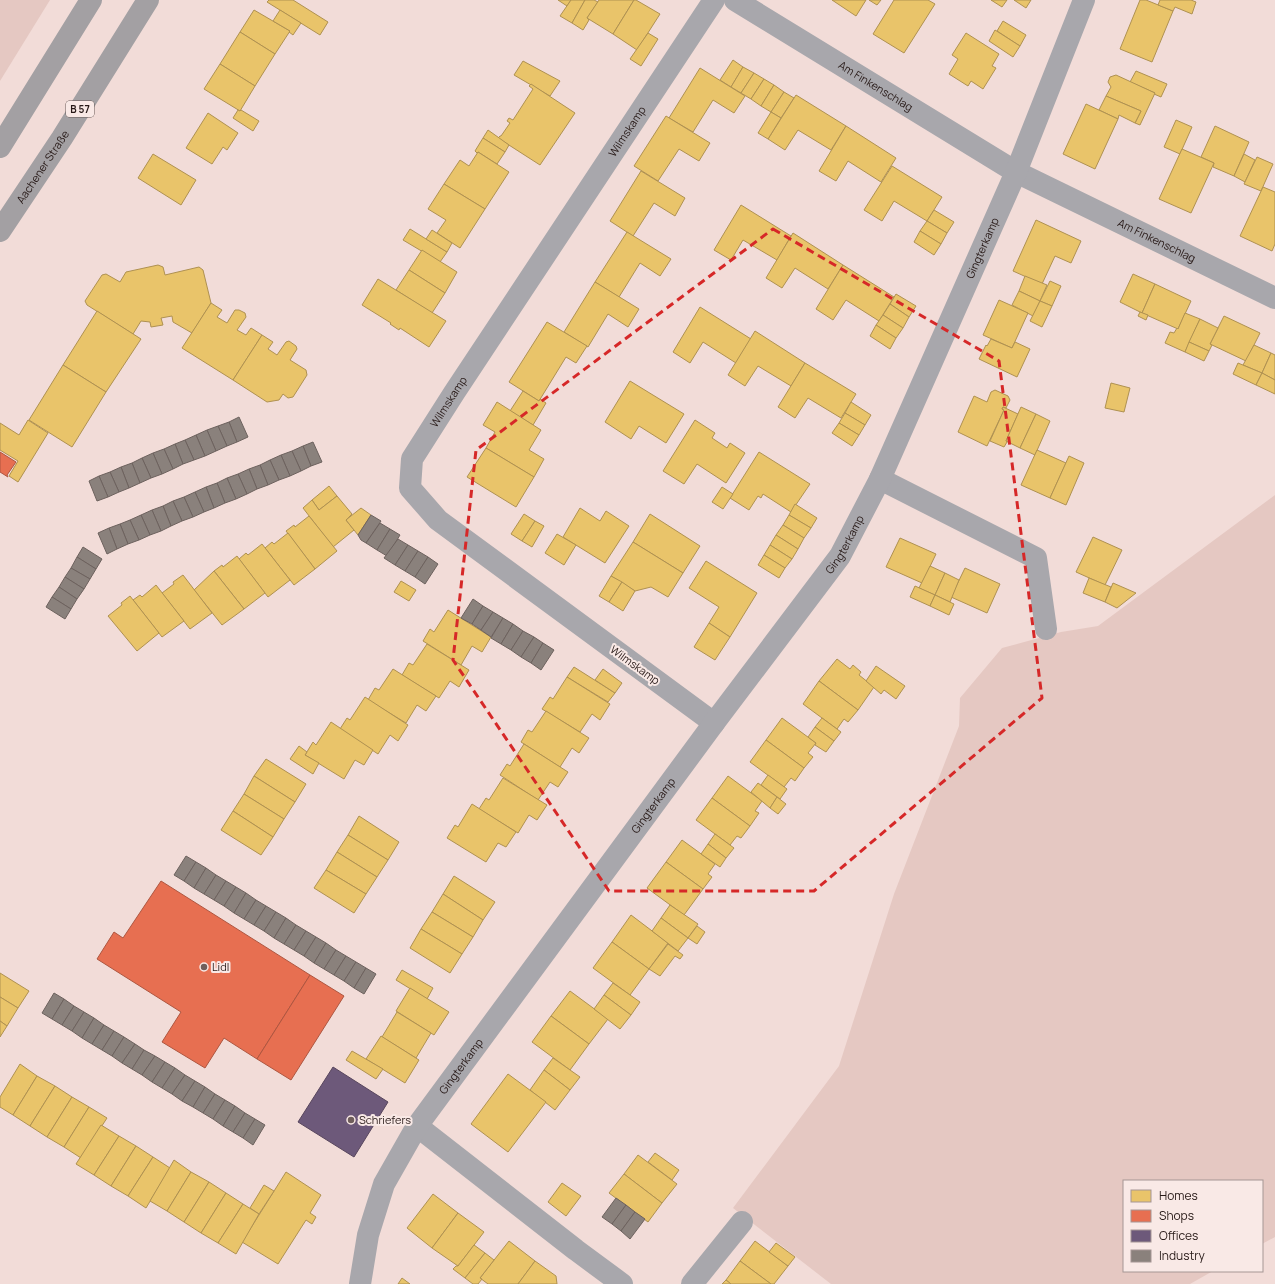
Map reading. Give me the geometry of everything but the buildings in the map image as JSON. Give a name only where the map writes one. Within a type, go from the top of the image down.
[{"type":"main road","points":[[0,147],[91,0]]},
{"type":"main road","name":"Aachener Straße","points":[[3,219],[62,138],[148,0]]},
{"type":"street","name":"Wilmskamp","points":[[714,0],[454,393],[412,460],[410,488],[438,520],[714,723]]},
{"type":"street","name":"Am Finkenschlag","points":[[735,0],[1016,172],[1275,298]]},
{"type":"street","points":[[1016,172],[1084,0]]},
{"type":"street","name":"Gingterkamp","points":[[360,1284],[368,1235],[384,1184],[417,1126],[714,723],[840,556],[880,479],[1016,172]]},
{"type":"street","points":[[880,479],[1036,558],[1046,629]]},
{"type":"street","points":[[417,1126],[622,1284]]},
{"type":"street","points":[[692,1284],[742,1222]]},
{"type":"highlighted area","points":[[773,229],[999,361],[1042,698],[814,891],[609,891],[453,660],[476,450]]},
{"type":"shaded area","points":[[0,0],[50,0],[0,81]]},
{"type":"shaded area","points":[[1275,495],[1275,1237],[1263,1243],[1263,1180],[1123,1180],[1123,1272],[1211,1272],[1190,1284],[831,1284],[733,1208],[839,1066],[894,894],[959,726],[960,698],[1002,648],[1061,632],[1098,626]]},
{"type":"place","name":"Lidl","points":[[204,967]]},
{"type":"place","name":"Schriefers","points":[[351,1120]]}]
